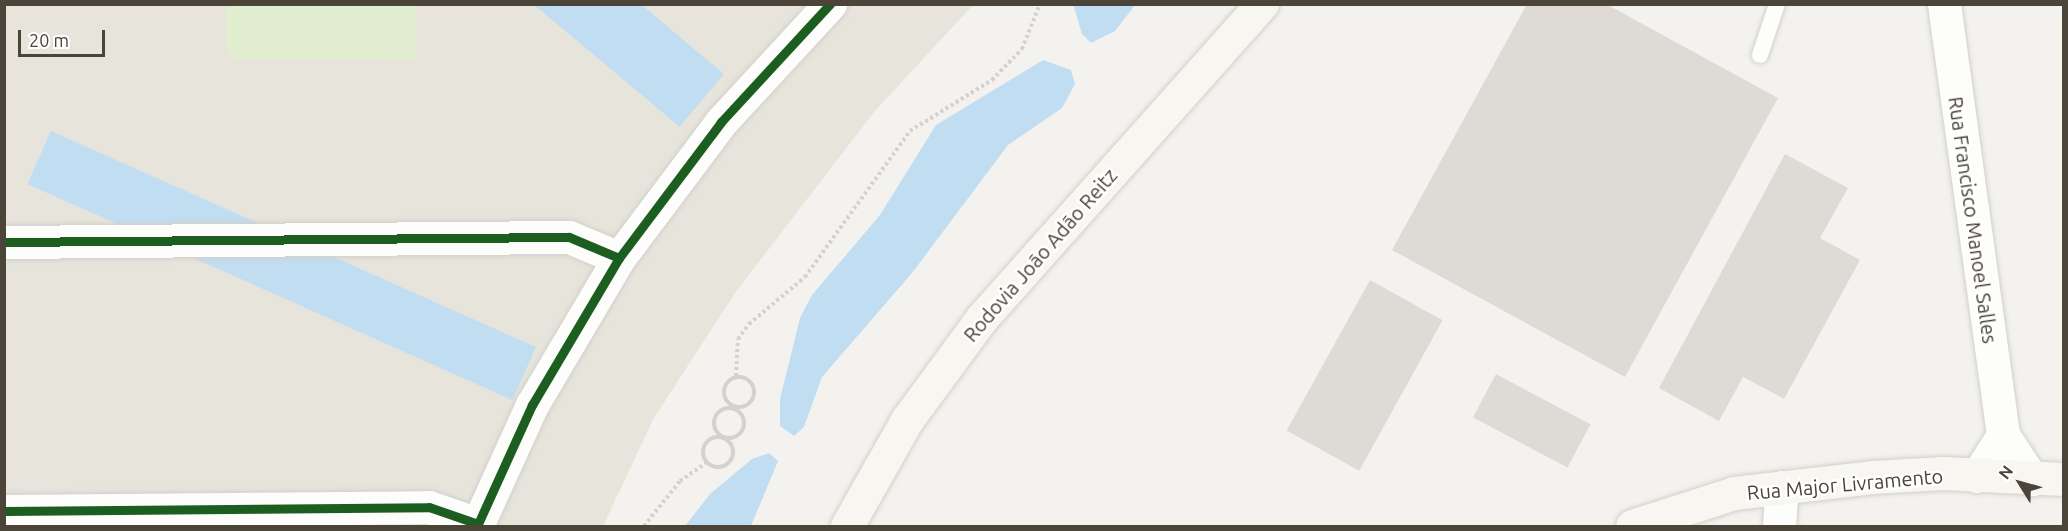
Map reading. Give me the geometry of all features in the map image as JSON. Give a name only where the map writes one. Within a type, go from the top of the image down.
[{"type":"main road","name":"Rodovia João Adão Reitz","points":[[847,526],[907,420],[982,318],[1262,4]]},
{"type":"main road","name":"Rua Major Livramento","points":[[1632,526],[1734,494],[1782,487],[1908,475],[2048,479]]},
{"type":"street","points":[[4,511],[429,507],[477,525],[532,405],[619,258],[721,122],[830,4]]},
{"type":"street","name":"Rua Francisco Manoel Salles","points":[[1944,4],[2003,435]]},
{"type":"street","points":[[4,242],[569,237],[619,258]]},
{"type":"street","points":[[1977,476],[2003,435],[2048,479]]},
{"type":"street","points":[[1779,526],[1782,487]]},
{"type":"lane","points":[[1760,55],[1777,4]]},
{"type":"path","points":[[707,462],[704,447],[717,437],[725,438],[744,428],[724,388],[736,376],[738,339],[749,324],[805,278],[909,131],[992,80],[1022,49],[1040,4]]},
{"type":"path","points":[[707,462],[721,467],[732,458],[715,418],[753,398],[751,383],[736,376]]},
{"type":"path","points":[[644,526],[680,481],[707,462]]},
{"type":"shaded area","points":[[4,5],[973,5],[874,112],[735,293],[654,418],[603,526],[5,526]]},
{"type":"green space","points":[[226,5],[416,5],[415,60],[235,59],[227,53]]},
{"type":"water","points":[[533,4],[641,4],[724,74],[680,127]]},
{"type":"water","points":[[1073,4],[1135,5],[1115,31],[1091,43],[1082,34]]},
{"type":"water","points":[[1043,60],[1071,70],[1075,84],[1062,108],[1008,145],[912,273],[822,377],[804,427],[794,436],[780,426],[780,399],[800,318],[812,295],[880,215],[936,125]]},
{"type":"water","points":[[51,131],[536,347],[512,400],[27,184]]},
{"type":"water","points":[[769,453],[778,461],[751,526],[685,526],[710,494],[752,459]]},
{"type":"building","points":[[1527,4],[1606,4],[1778,98],[1625,377],[1392,250]]},
{"type":"building","points":[[1785,154],[1848,188],[1820,238],[1860,260],[1784,399],[1743,377],[1719,421],[1659,388]]},
{"type":"building","points":[[1370,280],[1443,320],[1359,471],[1287,430]]},
{"type":"building","points":[[1496,374],[1590,424],[1567,467],[1473,417]]},
{"type":"cycle path","points":[[477,526],[532,405],[619,258],[721,122],[830,4]]},
{"type":"cycle path","points":[[4,242],[569,237],[619,258]]},
{"type":"cycle path","points":[[4,511],[429,507],[478,524]]}]
